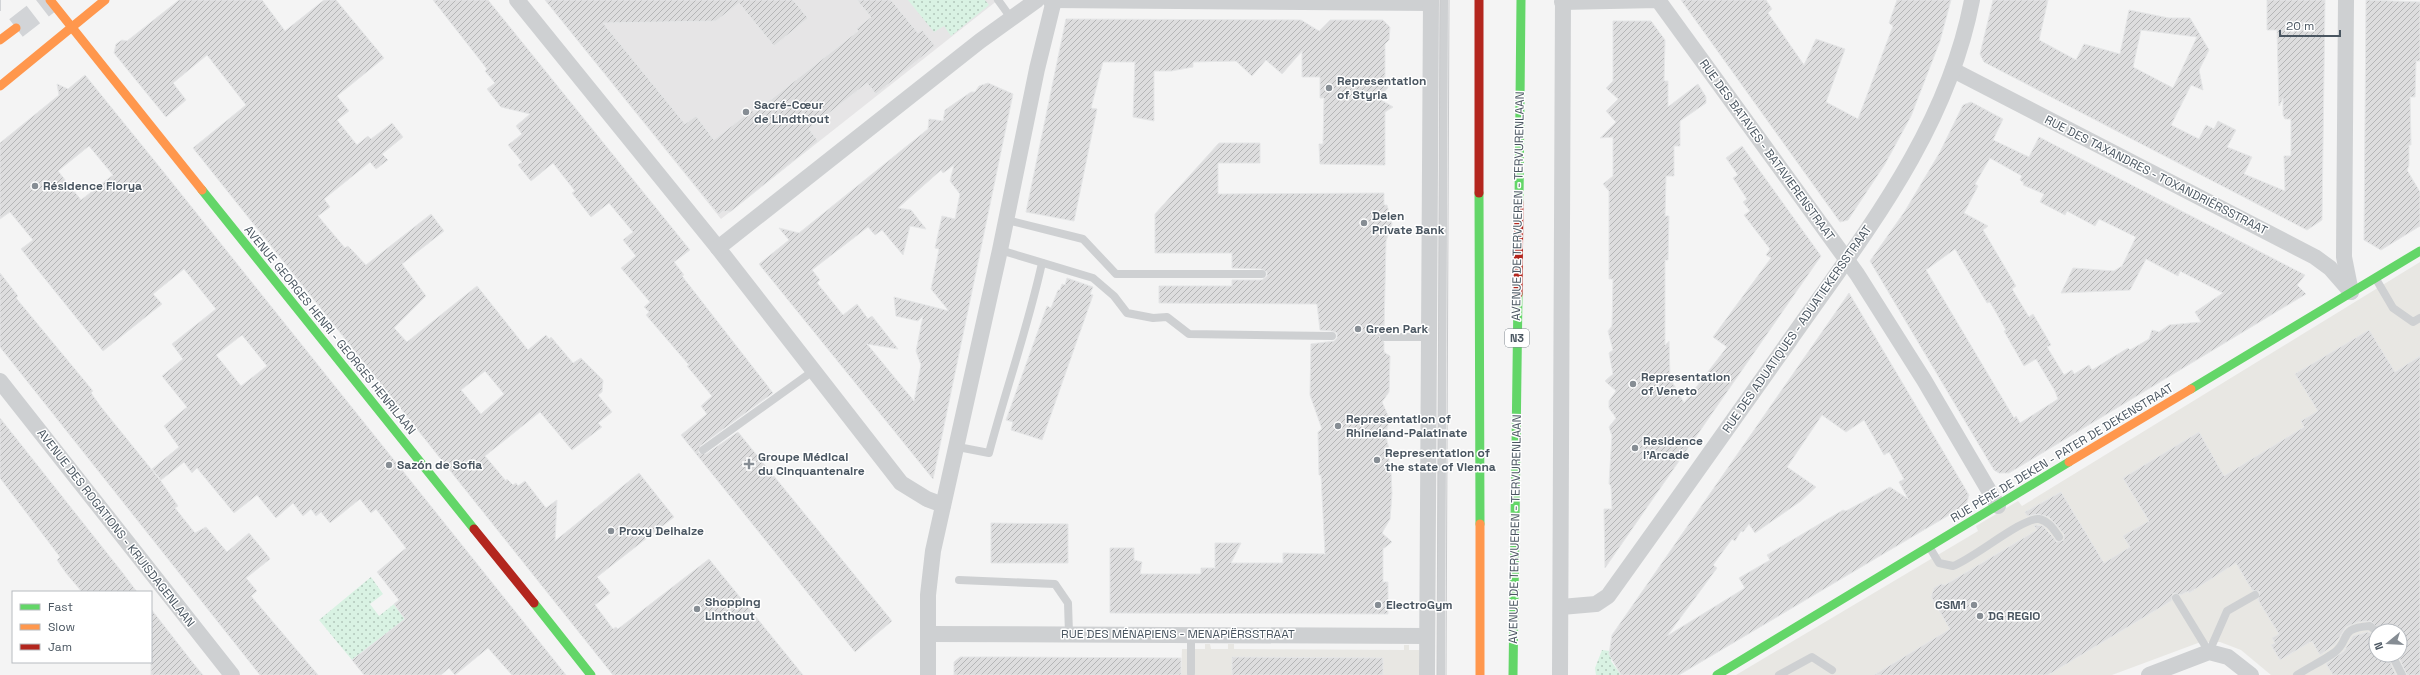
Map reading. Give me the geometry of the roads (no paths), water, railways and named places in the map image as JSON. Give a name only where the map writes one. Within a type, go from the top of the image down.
[{"type":"main road","name":"AVENUE GEORGES HENRI - GEORGES HENRILAAN","points":[[50,0],[591,675]]},
{"type":"main road","points":[[0,86],[105,0]]},
{"type":"main road","points":[[1478,0],[1480,675]]},
{"type":"main road","name":"AVENUE DE TERVUEREN - TERVURENLAAN","points":[[1513,675],[1521,0]]},
{"type":"main road","points":[[0,40],[16,28]]},
{"type":"main road","name":"RUE PÈRE DE DEKEN - PATER DE DEKENSTRAAT","points":[[1717,675],[2420,251]]},
{"type":"main road","points":[[1477,675],[1479,644]]},
{"type":"street","points":[[517,0],[718,248],[901,483],[927,499],[943,505]]},
{"type":"street","points":[[718,248],[1011,18],[1037,0]]},
{"type":"street","points":[[928,675],[928,595],[933,551],[958,446],[1007,220],[1037,69],[1053,0],[1305,0],[1435,1],[1427,675]]},
{"type":"street","name":"RUE DES BATAVES - BATAVIERENSTRAAT","points":[[1562,1],[1658,0],[1847,260],[1924,380],[1998,506]]},
{"type":"street","name":"RUE DES ADUATIQUES - ADUATIEKERSSTRAAT","points":[[1561,607],[1596,604],[1608,596],[1847,260],[1910,165],[1936,115],[1967,30],[1972,0]]},
{"type":"street","points":[[2346,0],[2344,258],[2351,292]]},
{"type":"street","points":[[1560,675],[1562,1]]},
{"type":"street","name":"RUE DES TAXANDRES - TOXANDRIËRSSTRAAT","points":[[1953,70],[2315,257],[2330,268],[2351,292]]},
{"type":"street","name":"AVENUE DES ROGATIONS - KRUISDAGENLAAN","points":[[0,381],[232,675]]},
{"type":"street","name":"RUE DES MÉNAPIENS - MENAPIËRSSTRAAT","points":[[928,634],[1427,636]]},
{"type":"street","points":[[2149,675],[2209,652],[2228,657],[2251,675]]},
{"type":"lane","points":[[998,0],[1011,18]]},
{"type":"lane","points":[[1435,1],[1441,675]]},
{"type":"lane","points":[[1007,220],[1083,239],[1116,274],[1262,274]]},
{"type":"lane","points":[[1000,250],[1093,278],[1114,296],[1127,313],[1153,318],[1167,317],[1189,334],[1332,336]]},
{"type":"lane","points":[[958,446],[989,453],[1005,392],[1034,302],[1042,263]]},
{"type":"lane","points":[[2375,278],[2393,308],[2413,322],[2420,318]]},
{"type":"lane","points":[[1384,337],[1430,337]]},
{"type":"lane","points":[[703,450],[813,371]]},
{"type":"lane","points":[[1930,547],[1940,563],[1953,566],[1982,550],[2027,521],[2039,519],[2050,524],[2059,538]]},
{"type":"lane","points":[[959,580],[1055,584],[1068,603],[1069,634]]},
{"type":"lane","points":[[2209,652],[2227,611],[2255,595]]},
{"type":"lane","points":[[2176,598],[2209,652]]},
{"type":"lane","points":[[2297,675],[2336,651],[2345,635],[2355,627],[2368,626]]},
{"type":"lane","points":[[1191,634],[1191,673]]},
{"type":"lane","points":[[1779,675],[1812,657],[1832,670]]},
{"type":"lane","points":[[2396,663],[2402,675]]},
{"type":"tunnel","points":[[16,28],[52,0]]},
{"type":"tram line","points":[[1437,675],[1440,0]]},
{"type":"tram line","points":[[1446,675],[1449,0]]},
{"type":"place","name":"Representation of Styria","points":[[1329,88]]},
{"type":"place","name":"Sacré-Cœur de Lindthout","points":[[746,112]]},
{"type":"place","name":"Résidence Florya","points":[[35,186]]},
{"type":"place","name":"Delen Private Bank","points":[[1364,223]]},
{"type":"place","name":"Green Park","points":[[1358,329]]},
{"type":"place","name":"Representation of Veneto","points":[[1633,384]]},
{"type":"place","name":"Representation of Rhineland-Palatinate","points":[[1338,426]]},
{"type":"place","name":"Residence l'Arcade","points":[[1635,448]]},
{"type":"place","name":"Representation of the state of Vienna","points":[[1377,460]]},
{"type":"place","name":"Groupe Médical du Cinquantenaire","points":[[749,464]]},
{"type":"place","name":"Sazón de Sofia","points":[[389,465]]},
{"type":"place","name":"Proxy Delhaize","points":[[611,531]]},
{"type":"place","name":"ElectroGym","points":[[1378,605]]},
{"type":"place","name":"CSM1","points":[[1974,605]]},
{"type":"place","name":"Shopping Linthout","points":[[697,609]]},
{"type":"place","name":"DG REGIO","points":[[1980,616]]}]
